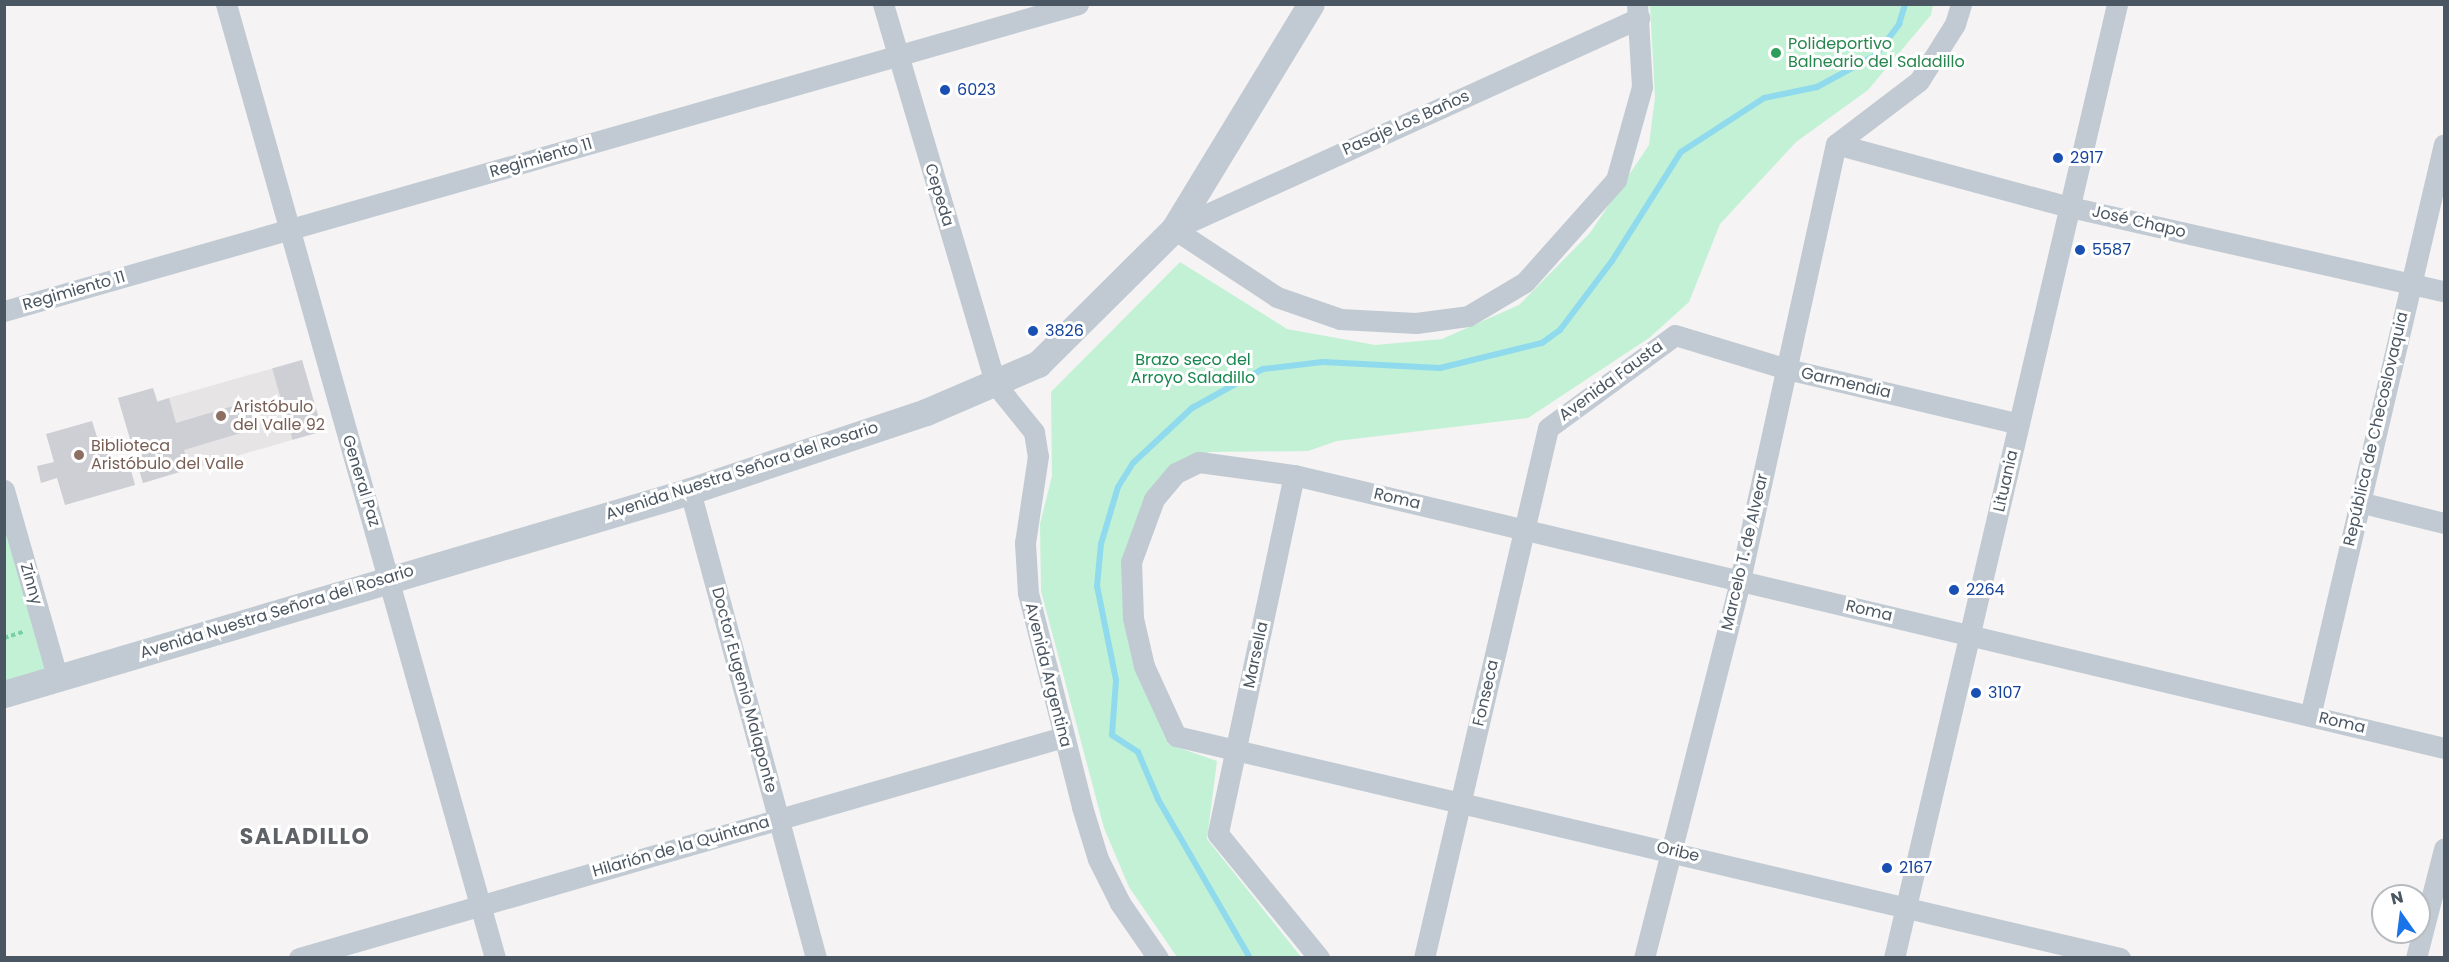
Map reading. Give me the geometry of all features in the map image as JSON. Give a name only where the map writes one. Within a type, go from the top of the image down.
[{"type":"street","name":"General Paz","points":[[226,4],[286,231],[389,577],[495,957]]},
{"type":"street","name":"Cepeda","points":[[883,4],[996,385]]},
{"type":"street","name":"Regimiento 11","points":[[4,311],[1078,4]]},
{"type":"street","name":"Avenida Nuestra Señora del Rosario","points":[[4,694],[389,577],[690,491],[996,385],[1038,364],[1174,228],[1311,4]]},
{"type":"street","points":[[1836,144],[1919,81],[1955,24],[1961,4]]},
{"type":"street","name":"Lituania","points":[[1894,957],[2118,4]]},
{"type":"street","points":[[1174,228],[1277,297],[1340,319],[1416,323],[1468,316],[1525,282],[1616,180],[1642,87],[1638,11]]},
{"type":"street","name":"Pasaje Los Baños","points":[[1174,228],[1638,11]]},
{"type":"street","name":"José Chapo","points":[[1836,144],[2070,207],[2445,291]]},
{"type":"street","name":"Marcelo T. de Alvear","points":[[1644,957],[1667,850],[1740,580],[1836,144]]},
{"type":"street","name":"República de Checoslovaquia","points":[[2310,716],[2409,283],[2445,144]]},
{"type":"street","name":"Garmendia","points":[[1675,335],[1787,369],[2019,424]]},
{"type":"street","name":"Avenida Fausta","points":[[1548,428],[1675,335]]},
{"type":"street","name":"Avenida Argentina","points":[[996,385],[1034,432],[1038,456],[1024,543],[1028,593],[1064,737],[1098,859],[1158,957]]},
{"type":"street","name":"Fonseca","points":[[1424,957],[1548,428]]},
{"type":"street","points":[[1235,751],[1176,736],[1144,666],[1133,618],[1131,562],[1154,499],[1176,473],[1199,462],[1294,475]]},
{"type":"street","name":"Roma","points":[[1294,475],[2445,748]]},
{"type":"street","name":"Marsella","points":[[1294,475],[1218,834],[1319,957]]},
{"type":"street","name":"Zinny","points":[[4,490],[58,679]]},
{"type":"street","name":"Doctor Eugenio Malaponte","points":[[690,491],[816,957]]},
{"type":"street","points":[[2359,502],[2445,523]]},
{"type":"street","name":"Hilarión de la Quintana","points":[[299,957],[1064,737]]},
{"type":"street","name":"Oribe","points":[[1235,751],[2120,957]]},
{"type":"street","points":[[2416,957],[2445,849]]},
{"type":"shaded area","name":"Aristóbulo del Valle 92","points":[[302,360],[323,431],[143,483],[118,398],[153,388],[158,401]]},
{"type":"green space","name":"Brazo seco del Arroyo Saladillo","points":[[1650,5],[1933,5],[1931,15],[1868,90],[1796,142],[1720,224],[1689,302],[1649,338],[1528,418],[1337,441],[1308,451],[1210,452],[1174,466],[1121,563],[1138,668],[1168,744],[1217,761],[1207,839],[1301,957],[1177,957],[1129,887],[1104,828],[1041,591],[1040,524],[1052,476],[1051,392],[1180,262],[1287,329],[1375,345],[1442,339],[1519,305],[1590,233],[1649,145],[1655,97]]},
{"type":"green space","points":[[4,490],[58,679],[4,694]]},
{"type":"building","points":[[302,360],[322,431],[293,440],[272,369]]},
{"type":"building","points":[[153,388],[157,402],[169,398],[176,423],[250,401],[258,428],[184,450],[189,469],[143,483],[118,398]]},
{"type":"building","points":[[92,421],[98,440],[106,437],[114,467],[129,463],[135,485],[65,505],[57,478],[41,483],[37,466],[54,462],[46,434]]},
{"type":"waterway","points":[[1250,958],[1158,799],[1138,752],[1112,735],[1116,680],[1097,586],[1101,544],[1118,487],[1133,463],[1192,408],[1263,369],[1323,362],[1440,368],[1542,343],[1560,330],[1612,261],[1681,152],[1764,98],[1817,87],[1876,55],[1899,24],[1905,4]]},
{"type":"place","name":"Polideportivo Balneario del Saladillo","points":[[1776,53]]},
{"type":"place","name":"6023","points":[[945,90]]},
{"type":"place","name":"2917","points":[[2058,158]]},
{"type":"place","name":"5587","points":[[2080,250]]},
{"type":"place","name":"3826","points":[[1033,331]]},
{"type":"place","name":"Aristóbulo del Valle 92","points":[[221,416]]},
{"type":"place","name":"Biblioteca Aristóbulo del Valle","points":[[79,455]]},
{"type":"place","name":"2264","points":[[1954,590]]},
{"type":"place","name":"3107","points":[[1976,693]]},
{"type":"place","name":"2167","points":[[1887,868]]},
{"type":"district","name":"SALADILLO","points":[[305,837]]}]
